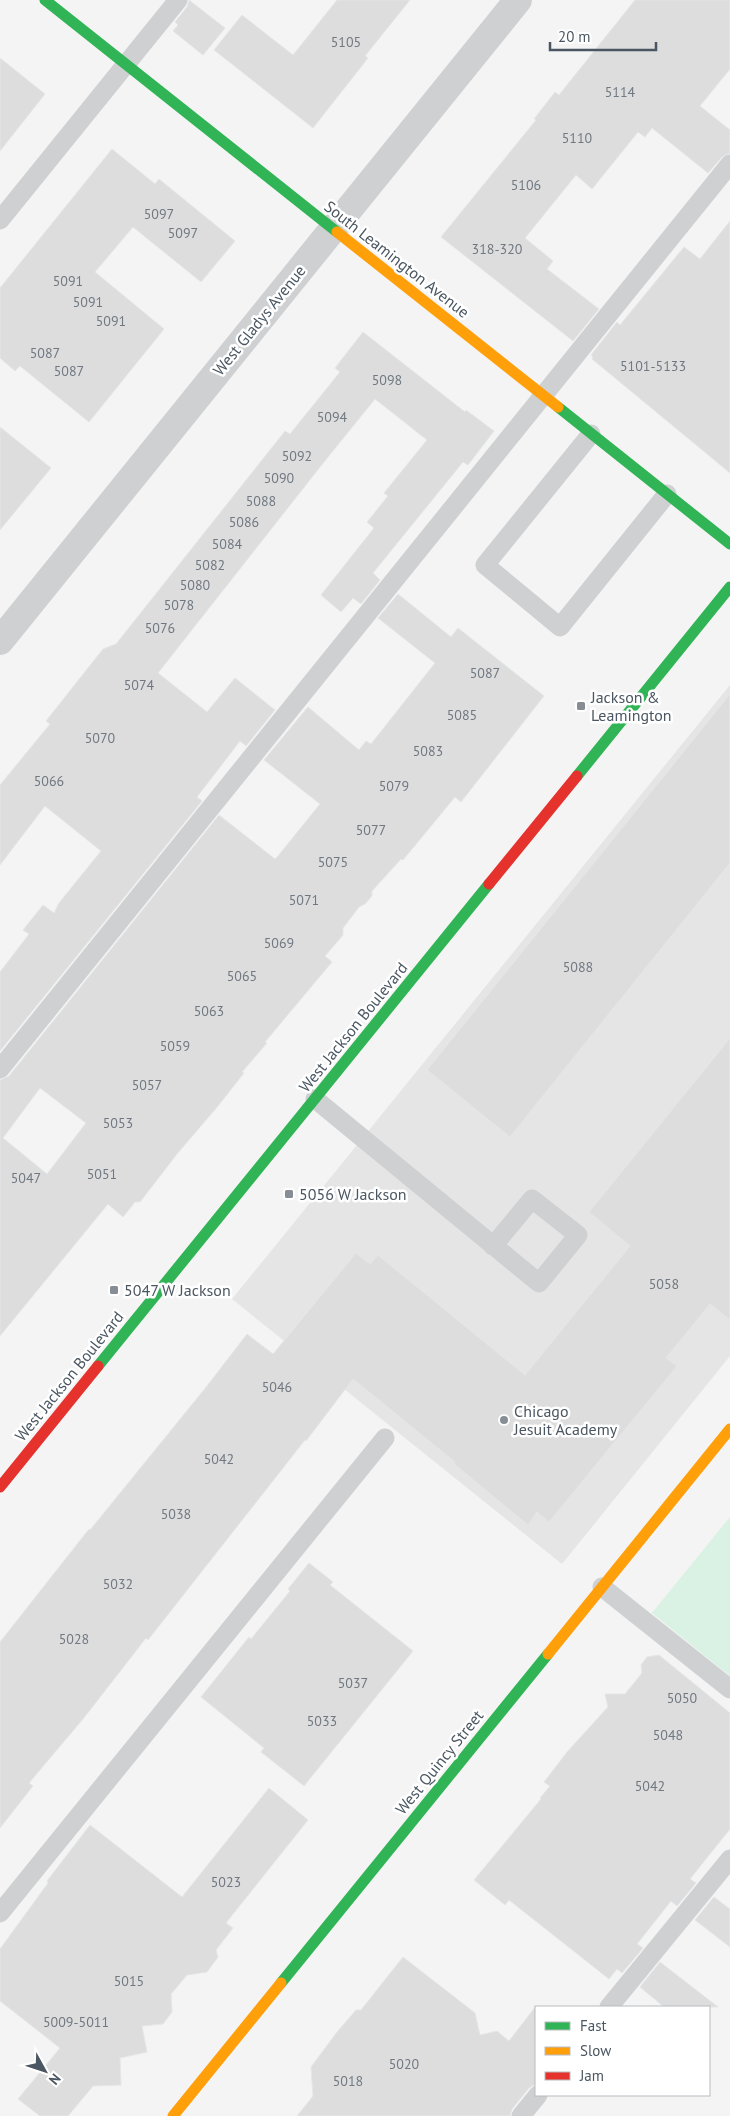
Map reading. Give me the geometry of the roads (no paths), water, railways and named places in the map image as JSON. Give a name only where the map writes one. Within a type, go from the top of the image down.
[{"type":"street","name":"South Leamington Avenue","points":[[45,0],[730,544]]},
{"type":"street","name":"West Gladys Avenue","points":[[0,640],[518,0]]},
{"type":"street","name":"West Jackson Boulevard","points":[[0,1487],[730,586]]},
{"type":"street","name":"West Quincy Street","points":[[173,2116],[730,1429]]},
{"type":"lane","points":[[0,220],[178,0]]},
{"type":"lane","points":[[0,1069],[730,164]]},
{"type":"lane","points":[[591,434],[485,565],[560,627],[667,494]]},
{"type":"lane","points":[[315,1099],[493,1246],[539,1283],[578,1235],[532,1199],[493,1246]]},
{"type":"lane","points":[[0,1913],[385,1438]]},
{"type":"lane","points":[[602,1587],[730,1689]]},
{"type":"lane","points":[[611,2006],[730,1859]]},
{"type":"lane","points":[[521,2116],[537,2096]]},
{"type":"place","name":"Jackson & Leamington","points":[[581,706]]},
{"type":"place","name":"5056 W Jackson","points":[[289,1194]]},
{"type":"place","name":"5047 W Jackson","points":[[114,1290]]},
{"type":"place","name":"Chicago Jesuit Academy","points":[[504,1420]]}]
